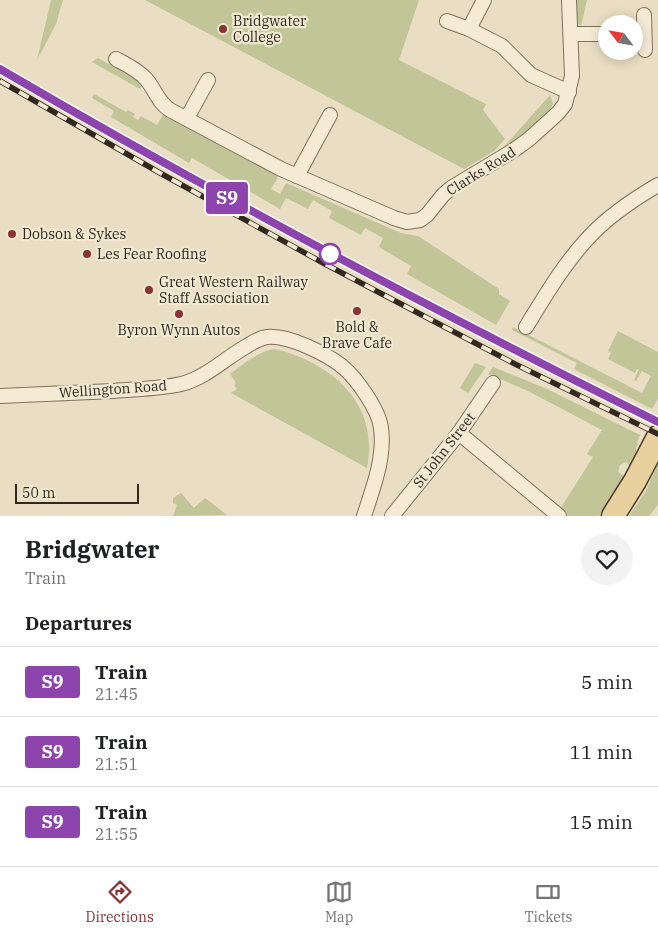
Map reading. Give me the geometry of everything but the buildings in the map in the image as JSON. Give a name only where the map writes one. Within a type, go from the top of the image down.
[{"type":"main road","points":[[613,516],[658,437]]},
{"type":"street","points":[[469,29],[484,0]]},
{"type":"street","name":"Clarks Road","points":[[116,59],[146,78],[164,106],[297,176],[394,218],[415,222],[427,215],[442,195],[450,188],[494,163],[528,140],[558,113],[565,104],[572,76],[569,0]]},
{"type":"street","points":[[447,21],[469,29],[502,46],[530,76],[569,92]]},
{"type":"street","points":[[571,34],[598,34]]},
{"type":"street","points":[[643,44],[645,50]]},
{"type":"street","points":[[187,118],[208,80]]},
{"type":"street","points":[[297,176],[330,115]]},
{"type":"street","points":[[526,328],[565,268],[591,234],[636,199],[658,185]]},
{"type":"street","name":"Wellington Road","points":[[0,396],[155,388],[182,384],[200,377],[237,351],[259,339],[267,337],[288,339],[323,354],[344,368],[366,394],[377,414],[382,427],[380,464],[364,516]]},
{"type":"street","name":"St John Street","points":[[392,516],[459,433],[494,383]]},
{"type":"street","points":[[459,433],[559,516]]},
{"type":"green space","points":[[51,0],[63,0],[56,24],[37,60]]},
{"type":"green space","points":[[145,0],[419,0],[399,60],[486,104],[483,110],[505,139],[494,151],[464,169]]},
{"type":"green space","points":[[576,0],[587,0],[581,26],[577,24]]},
{"type":"green space","points":[[98,58],[141,82],[143,84],[140,89],[92,62]]},
{"type":"green space","points":[[94,94],[126,112],[128,110],[135,114],[133,117],[138,120],[141,116],[157,125],[164,113],[277,173],[277,179],[271,189],[280,194],[286,183],[401,233],[418,236],[499,289],[499,294],[510,301],[496,325],[407,274],[411,266],[379,247],[383,238],[365,228],[361,235],[329,218],[332,211],[313,200],[308,209],[286,198],[280,209],[192,158],[189,163],[111,117],[114,111],[92,98]]},
{"type":"green space","points":[[550,95],[553,103],[539,123],[501,150]]},
{"type":"green space","points":[[513,327],[642,393],[651,376],[642,371],[636,381],[634,380],[639,369],[635,373],[608,359],[611,353],[608,351],[618,331],[658,352],[658,399],[652,409],[574,369],[577,363],[512,330]]},
{"type":"green space","points":[[275,349],[316,365],[333,376],[348,390],[359,406],[366,425],[369,445],[367,468],[231,393],[237,389],[234,385],[236,383],[230,374],[257,355]]},
{"type":"green space","points":[[475,363],[486,367],[468,393],[460,388]]},
{"type":"green space","points":[[493,367],[547,389],[640,435],[631,467],[626,462],[620,465],[618,472],[624,476],[599,516],[568,516],[560,509],[593,457],[587,454],[602,430],[528,391],[488,374]]},
{"type":"green space","points":[[658,464],[658,505],[649,516],[629,516],[646,491]]},
{"type":"green space","points":[[181,493],[194,508],[205,498],[227,515],[173,516],[177,505],[173,503],[173,498]]},
{"type":"railway","points":[[0,69],[162,162],[326,251],[491,338],[658,422]]},
{"type":"railway","points":[[0,81],[160,173],[325,264],[515,364],[658,434]]},
{"type":"train","name":"S9","points":[[0,69],[165,165],[376,279],[658,422]]},
{"type":"place","name":"Bridgwater College","points":[[223,29]]},
{"type":"place","name":"Dobson & Sykes","points":[[12,234]]},
{"type":"place","name":"Les Fear Roofing","points":[[87,254]]},
{"type":"place","name":"Great Western Railway Staff Association","points":[[149,290]]},
{"type":"place","name":"Bold & Brave Cafe","points":[[357,311]]},
{"type":"place","name":"Byron Wynn Autos","points":[[179,314]]}]
